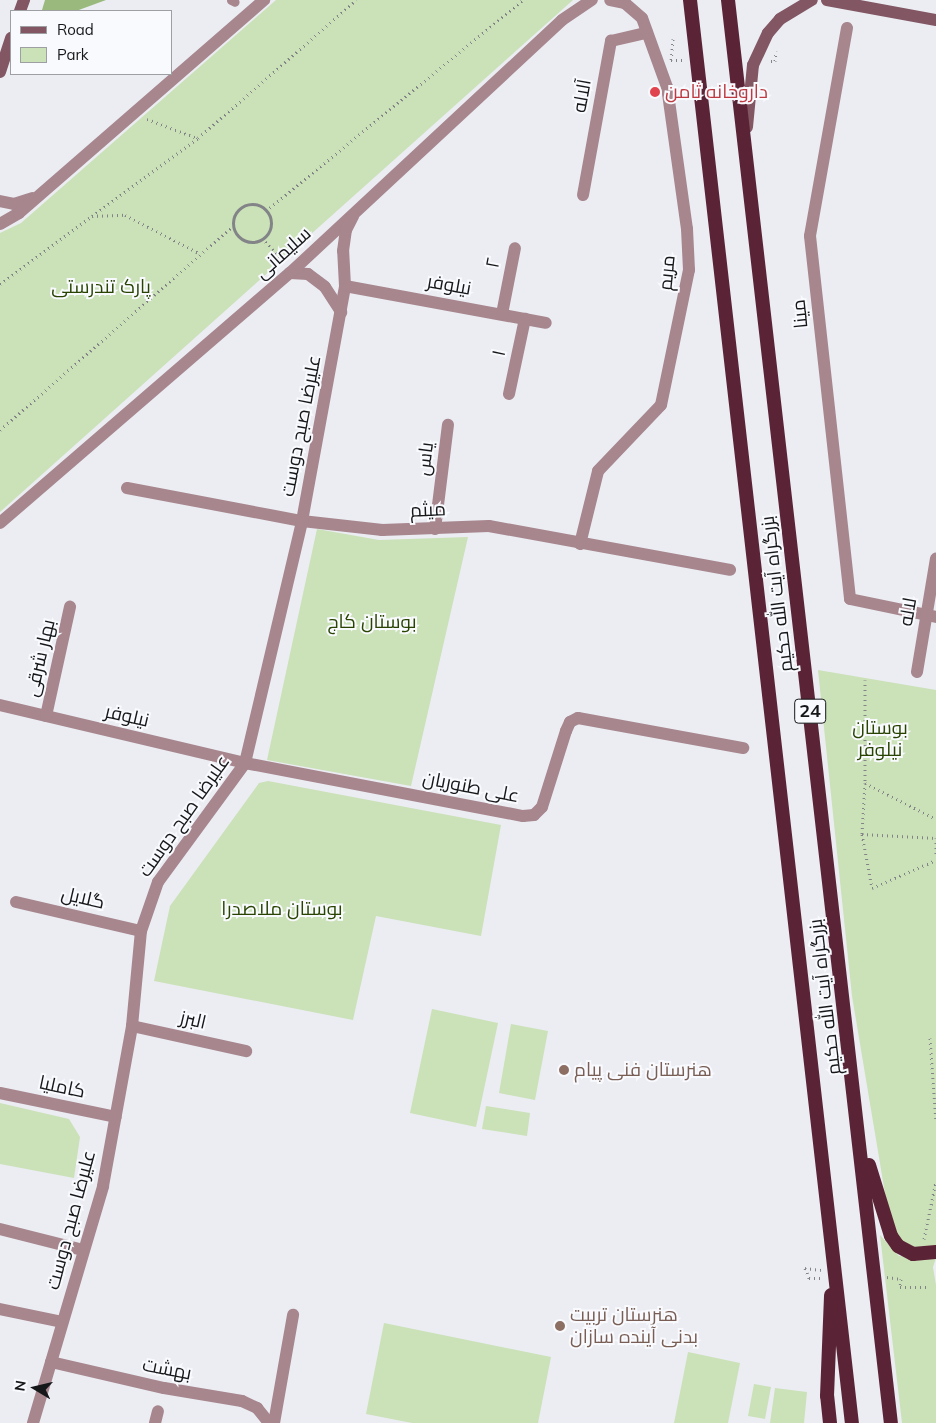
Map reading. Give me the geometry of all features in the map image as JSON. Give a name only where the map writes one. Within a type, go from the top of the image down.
[{"type":"highway","name":"بزرگراه آیت الله حکیم","points":[[690,0],[852,1423]]},
{"type":"highway","name":"بزرگراه آیت الله حکیم","points":[[728,0],[744,157],[860,1133],[891,1423]]},
{"type":"highway","points":[[860,1133],[891,1236],[898,1246],[913,1254],[936,1252]]},
{"type":"highway","points":[[830,1423],[828,1396],[832,1247]]},
{"type":"main road","points":[[744,157],[753,65],[774,26],[812,0]]},
{"type":"main road","points":[[827,0],[936,20]]},
{"type":"main road","points":[[0,72],[10,41]]},
{"type":"street","points":[[0,224],[19,213],[264,0]]},
{"type":"street","name":"مریم","points":[[580,544],[598,471],[661,406],[689,270],[687,229],[666,87],[648,33],[633,10],[624,3],[610,0]]},
{"type":"street","name":"سلیمانی","points":[[0,523],[291,272],[588,2]]},
{"type":"street","name":"مینا","points":[[846,28],[810,236],[850,599],[931,616]]},
{"type":"street","name":"آلاله","points":[[583,195],[611,41],[648,33]]},
{"type":"street","points":[[0,201],[14,204],[41,194]]},
{"type":"street","name":"علیرضا صبح دوست","points":[[33,1423],[103,1186],[132,1026],[141,931],[158,882],[245,763],[302,521],[345,286],[343,251],[346,230],[353,216]]},
{"type":"street","name":"۲","points":[[502,314],[515,248]]},
{"type":"street","points":[[291,272],[308,274],[325,287],[341,312]]},
{"type":"street","name":"نیلوفر","points":[[345,286],[546,323]]},
{"type":"street","name":"۱","points":[[509,394],[525,319]]},
{"type":"street","name":"یاس","points":[[434,529],[448,425]]},
{"type":"street","name":"میثم","points":[[127,488],[302,521],[382,530],[489,526],[730,570]]},
{"type":"street","name":"لاله","points":[[916,672],[931,616],[936,559]]},
{"type":"street","name":"بهار شرقی","points":[[46,716],[70,607]]},
{"type":"street","name":"نیلوفر","points":[[0,705],[245,763]]},
{"type":"street","name":"علی طنوریان","points":[[245,763],[523,816],[534,815],[542,807],[566,731],[570,722],[578,718],[743,748]]},
{"type":"street","name":"گلایل","points":[[16,902],[141,931]]},
{"type":"street","name":"البرز","points":[[132,1026],[246,1051]]},
{"type":"street","name":"کاملیا","points":[[0,1093],[116,1117]]},
{"type":"street","points":[[0,1229],[84,1250]]},
{"type":"street","points":[[0,1309],[62,1322]]},
{"type":"street","points":[[274,1423],[293,1315]]},
{"type":"street","name":"بهشت","points":[[51,1362],[164,1388],[242,1401],[257,1408],[269,1423]]},
{"type":"path","points":[[0,284],[198,138],[356,0]]},
{"type":"path","points":[[266,211],[523,0]]},
{"type":"path","points":[[671,60],[673,39]]},
{"type":"path","points":[[142,117],[198,138]]},
{"type":"path","points":[[0,430],[233,226],[235,214],[244,206],[256,204],[266,211],[270,228],[262,238],[245,240],[233,226]]},
{"type":"path","points":[[92,216],[125,215],[201,254]]},
{"type":"path","points":[[262,238],[291,272]]},
{"type":"path","points":[[865,680],[865,784],[862,834],[872,888],[936,860]]},
{"type":"path","points":[[865,784],[936,819]]},
{"type":"path","points":[[862,834],[936,838],[936,855]]},
{"type":"path","points":[[930,1038],[936,1122]]},
{"type":"path","points":[[924,1243],[936,1181]]},
{"type":"path","points":[[809,1278],[804,1268],[824,1270]]},
{"type":"path","points":[[882,1277],[901,1279],[900,1287],[928,1287]]},
{"type":"green space","points":[[45,0],[106,0],[79,10],[42,10]]},
{"type":"green space","name":"پارک تندرستی","points":[[276,0],[573,0],[0,512],[0,233],[21,223]]},
{"type":"green space","name":"بوستان کاج","points":[[317,529],[379,540],[468,537],[411,786],[267,760]]},
{"type":"green space","name":"بوستان نیلوفر","points":[[818,670],[936,690],[936,1246],[918,1249],[900,1240],[891,1229],[852,996]]},
{"type":"green space","name":"بوستان ملاصدرا","points":[[268,781],[501,825],[481,936],[376,916],[353,1020],[154,981],[170,906],[259,783]]},
{"type":"green space","points":[[432,1009],[498,1023],[476,1127],[410,1113]]},
{"type":"green space","points":[[511,1024],[548,1031],[535,1100],[499,1093]]},
{"type":"green space","points":[[0,1103],[69,1119],[80,1137],[74,1178],[0,1164]]},
{"type":"green space","points":[[486,1106],[530,1113],[527,1136],[482,1129]]},
{"type":"green space","points":[[880,1235],[899,1256],[936,1258],[933,1267],[936,1285],[936,1423],[902,1423]]},
{"type":"green space","points":[[384,1323],[551,1357],[538,1423],[412,1423],[366,1414]]},
{"type":"green space","points":[[688,1352],[740,1363],[728,1423],[674,1423]]},
{"type":"green space","points":[[754,1384],[771,1387],[765,1419],[748,1416]]},
{"type":"green space","points":[[775,1388],[807,1392],[804,1423],[770,1423]]},
{"type":"place","name":"داروخانه ثامن","points":[[655,92]]},
{"type":"place","name":"هنرستان فنی پیام","points":[[564,1070]]},
{"type":"place","name":"هنرستان تربیت بدنی آینده سازان","points":[[560,1326]]}]
